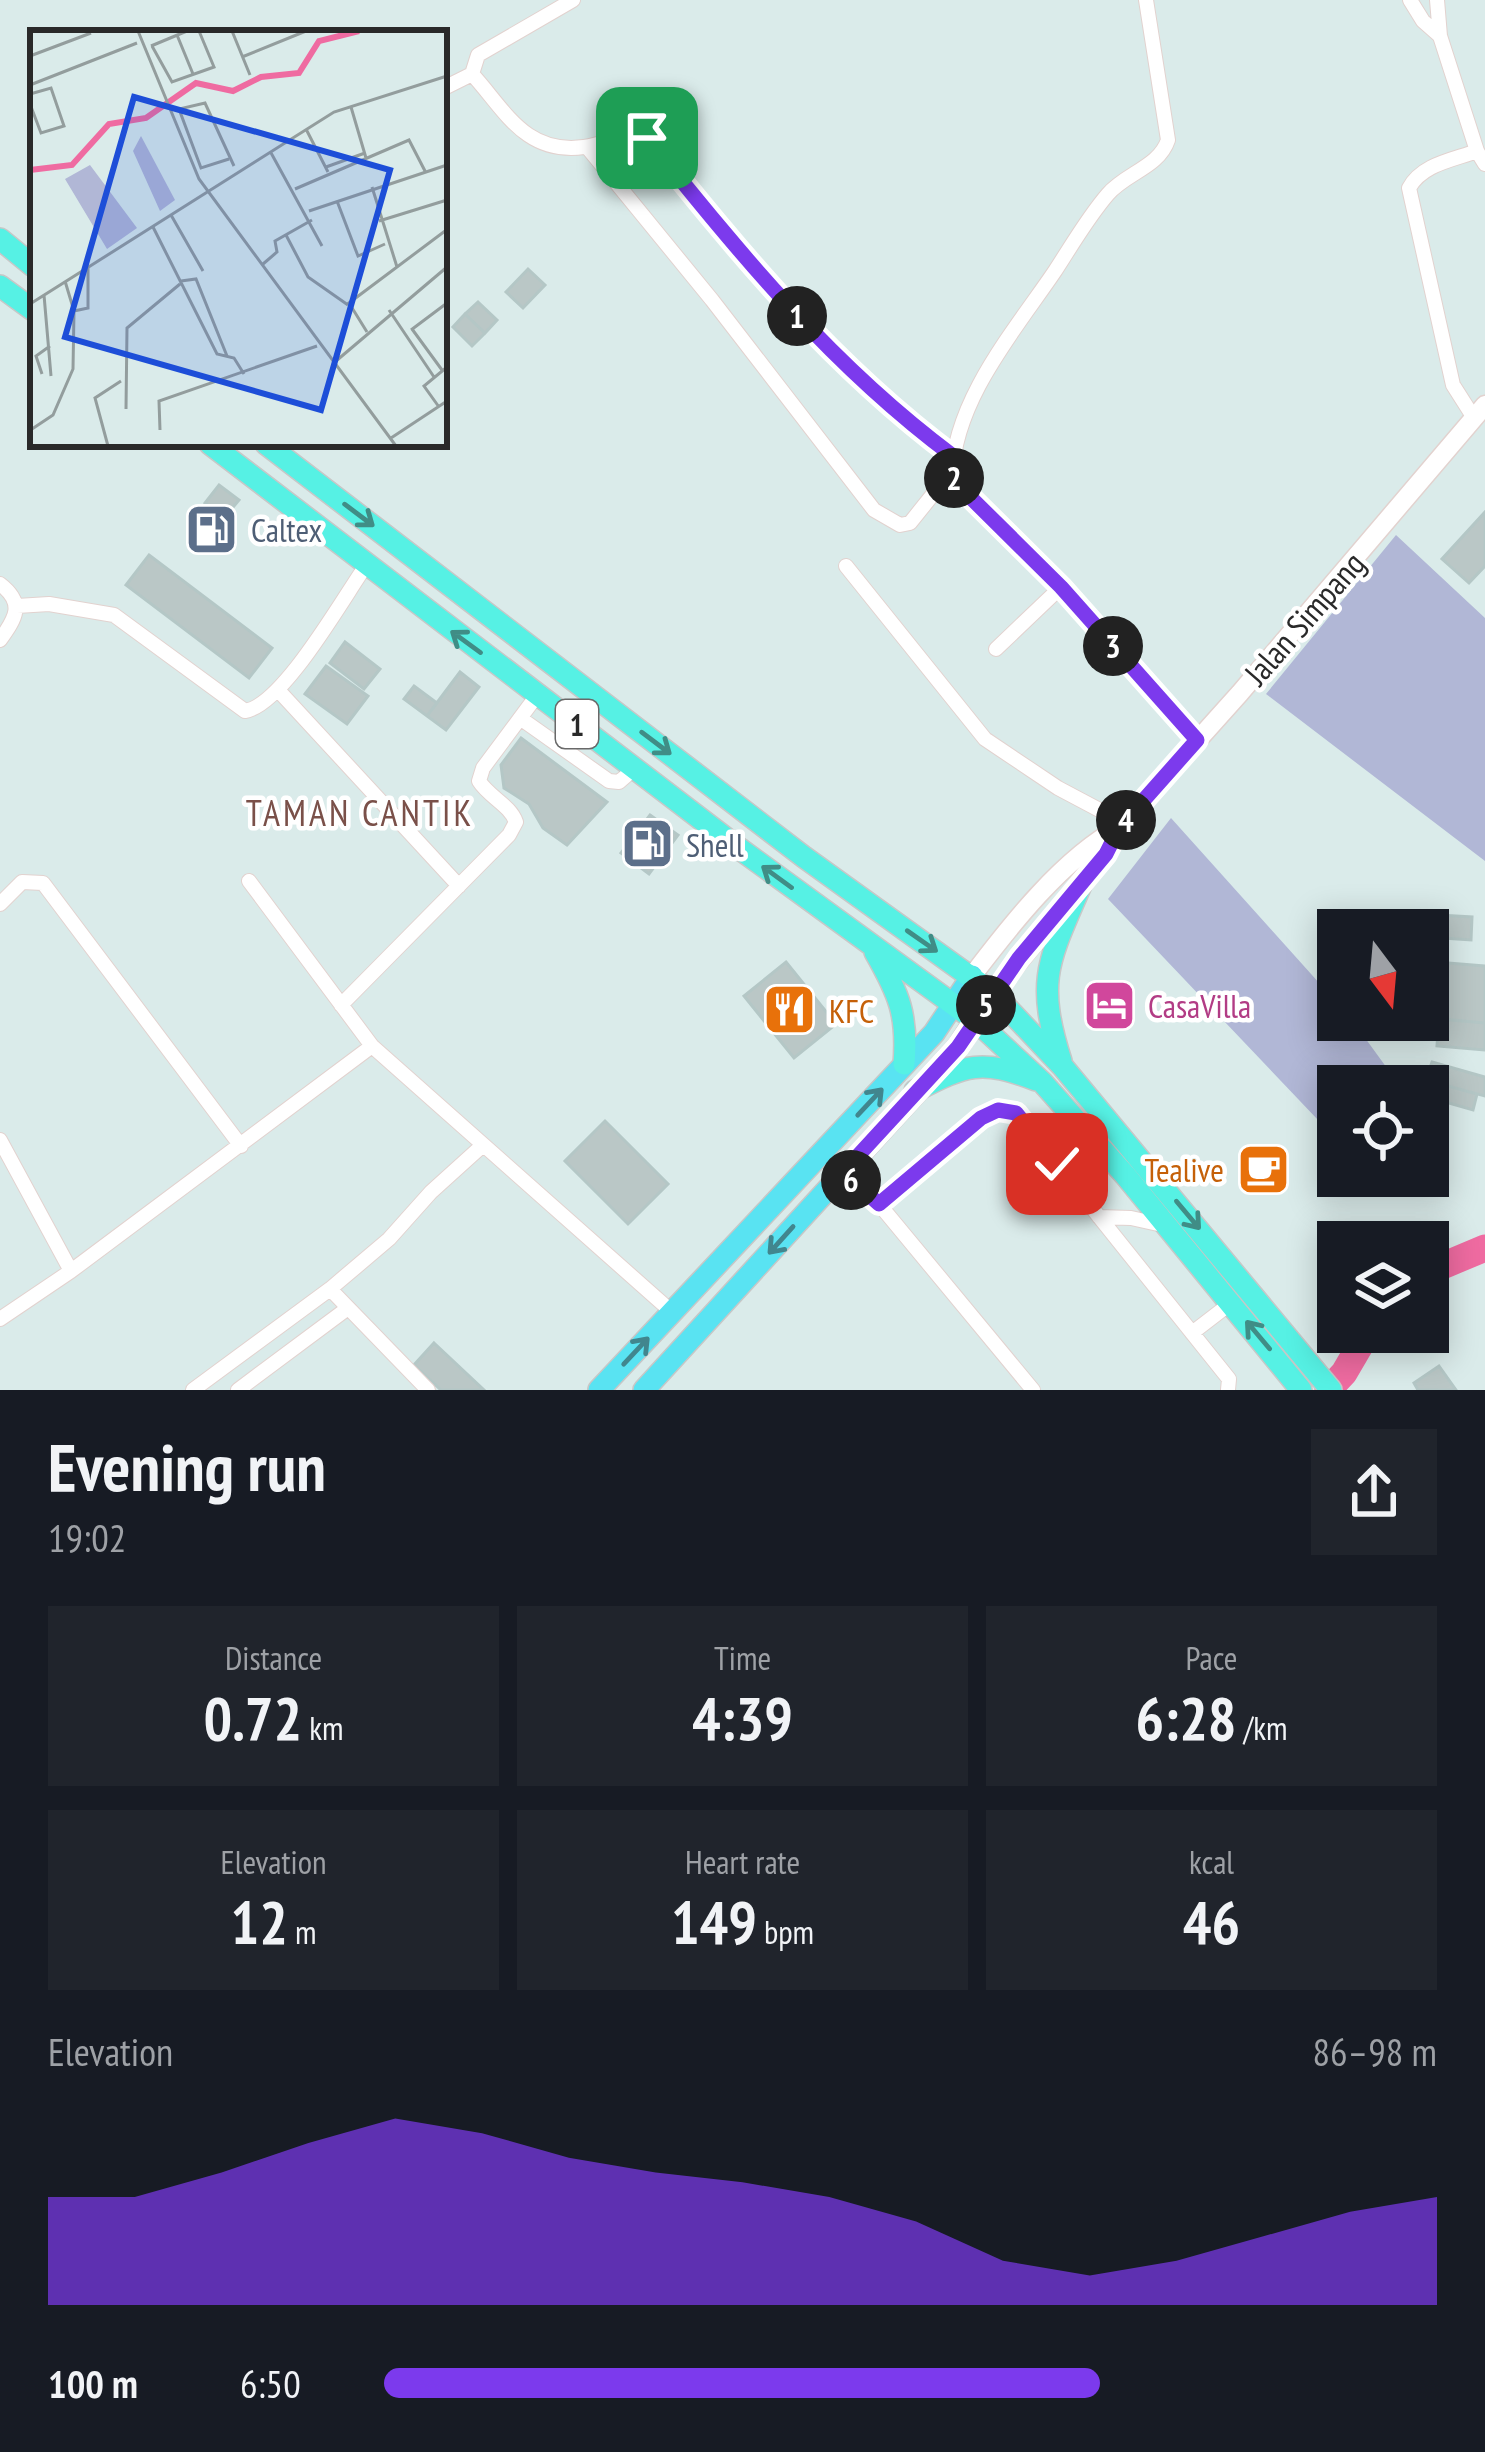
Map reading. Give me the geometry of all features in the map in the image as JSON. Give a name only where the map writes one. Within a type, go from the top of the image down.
[{"type":"highway","points":[[0,239],[30,264]]},
{"type":"highway","points":[[0,286],[30,308]]},
{"type":"highway","name":"1","points":[[214,447],[976,1021],[1042,1082],[1232,1303],[1331,1390]]},
{"type":"highway","name":"1","points":[[270,447],[804,857],[993,993],[1063,1067],[1294,1361],[1301,1390]]},
{"type":"highway","points":[[1063,1067],[1046,999],[1046,971],[1081,885]]},
{"type":"highway","points":[[872,946],[902,1005],[907,1028],[904,1064]]},
{"type":"highway","points":[[916,1091],[969,1066],[994,1064],[1042,1082]]},
{"type":"main road","name":"Jalan Simpang","points":[[1121,825],[1480,411]]},
{"type":"main road","points":[[599,1390],[934,1033],[998,942],[1090,843],[1121,825]]},
{"type":"main road","points":[[644,1390],[958,1047],[993,993],[1106,854],[1121,825]]},
{"type":"street","points":[[447,86],[472,74],[478,56],[573,0]]},
{"type":"street","points":[[1146,0],[1168,140],[1165,151],[1130,173],[1104,199],[996,358],[975,397],[953,456],[952,476],[1061,587],[1197,740]]},
{"type":"street","points":[[1410,0],[1440,36]]},
{"type":"street","points":[[1436,0],[1440,36],[1481,158],[1430,168],[1416,176],[1409,188],[1453,386],[1480,411]]},
{"type":"street","points":[[472,74],[497,109],[528,137],[548,146],[587,147],[626,134],[647,138],[753,269],[844,367],[953,456]]},
{"type":"street","points":[[587,147],[874,510],[900,525],[910,523],[952,476]]},
{"type":"street","points":[[17,606],[49,604],[114,615],[245,711],[258,709],[278,690],[367,564]]},
{"type":"street","points":[[846,566],[986,739],[1121,825]]},
{"type":"street","points":[[0,584],[17,606],[16,618],[0,640]]},
{"type":"street","points":[[996,650],[1061,587]]},
{"type":"street","points":[[278,690],[460,886]]},
{"type":"street","points":[[341,1005],[509,835],[516,822],[513,813],[486,793],[479,781],[483,768],[538,694]]},
{"type":"street","points":[[520,718],[609,782],[619,782],[635,768]]},
{"type":"street","points":[[249,881],[372,1046],[672,1312]]},
{"type":"street","points":[[0,904],[22,882],[43,884],[241,1146]]},
{"type":"street","points":[[0,1319],[372,1046]]},
{"type":"street","points":[[879,1204],[981,1118],[998,1110],[1016,1113],[1228,1379],[1228,1390]]},
{"type":"street","points":[[0,1140],[71,1271]]},
{"type":"street","points":[[193,1390],[330,1289],[389,1239],[483,1144]]},
{"type":"street","points":[[843,1172],[879,1204],[1033,1390]]},
{"type":"street","points":[[1099,1217],[1167,1226]]},
{"type":"street","points":[[330,1289],[428,1390]]},
{"type":"street","points":[[1192,1333],[1232,1303]]},
{"type":"street","points":[[238,1390],[348,1308]]},
{"type":"shaded area","points":[[1396,535],[1485,618],[1485,861],[1266,694]]},
{"type":"shaded area","points":[[1171,818],[1317,981],[1317,1041],[1367,1041],[1385,1065],[1317,1065],[1317,1119],[1108,899]]},
{"type":"building","points":[[528,269],[545,285],[523,308],[506,292]]},
{"type":"building","points":[[478,302],[497,320],[485,333],[465,314]]},
{"type":"building","points":[[465,314],[485,333],[472,346],[453,327]]},
{"type":"building","points":[[219,485],[239,500],[224,518],[205,503]]},
{"type":"building","points":[[1485,512],[1485,566],[1469,583],[1442,559]]},
{"type":"building","points":[[149,555],[272,648],[249,678],[126,585]]},
{"type":"building","points":[[345,642],[380,669],[364,689],[330,663]]},
{"type":"building","points":[[326,666],[368,696],[347,724],[305,694]]},
{"type":"building","points":[[460,672],[479,687],[446,730],[427,716]]},
{"type":"building","points":[[414,686],[437,703],[427,716],[404,699]]},
{"type":"building","points":[[521,738],[607,802],[567,845],[543,828],[529,804],[504,788],[501,765]]},
{"type":"building","points":[[650,815],[678,835],[649,874],[621,853]]},
{"type":"building","points":[[1449,916],[1472,917],[1471,940],[1449,938]]},
{"type":"building","name":"KFC","points":[[786,962],[836,1024],[794,1058],[744,996]]},
{"type":"building","points":[[1449,963],[1485,966],[1485,1023],[1449,1020]]},
{"type":"building","points":[[1449,1020],[1485,1023],[1485,1050],[1437,1046],[1437,1041],[1449,1041]]},
{"type":"building","points":[[1449,1067],[1485,1077],[1485,1096],[1449,1086]]},
{"type":"building","points":[[1449,1086],[1477,1094],[1473,1110],[1449,1103]]},
{"type":"building","points":[[605,1121],[668,1184],[628,1224],[565,1161]]},
{"type":"building","points":[[434,1343],[484,1390],[441,1390],[414,1365]]},
{"type":"building","points":[[1439,1366],[1456,1390],[1418,1390],[1414,1383]]},
{"type":"waterway","points":[[1449,1263],[1485,1248]]},
{"type":"waterway","points":[[1328,1390],[1356,1353]]},
{"type":"place","name":"Caltex","points":[[212,529]]},
{"type":"place","name":"Shell","points":[[647,844]]},
{"type":"place","name":"CasaVilla","points":[[1109,1005]]},
{"type":"place","name":"KFC","points":[[790,1010]]},
{"type":"place","name":"Tealive","points":[[1263,1169]]},
{"type":"district","name":"TAMAN CANTIK","points":[[360,812]]},
{"type":"route","points":[[647,138],[753,269],[844,367],[953,456],[952,476],[958,485],[1061,587],[1197,740],[1119,828],[1106,854],[1019,958],[958,1047],[843,1172],[879,1204],[981,1118],[998,1110],[1016,1113],[1057,1164]]}]
